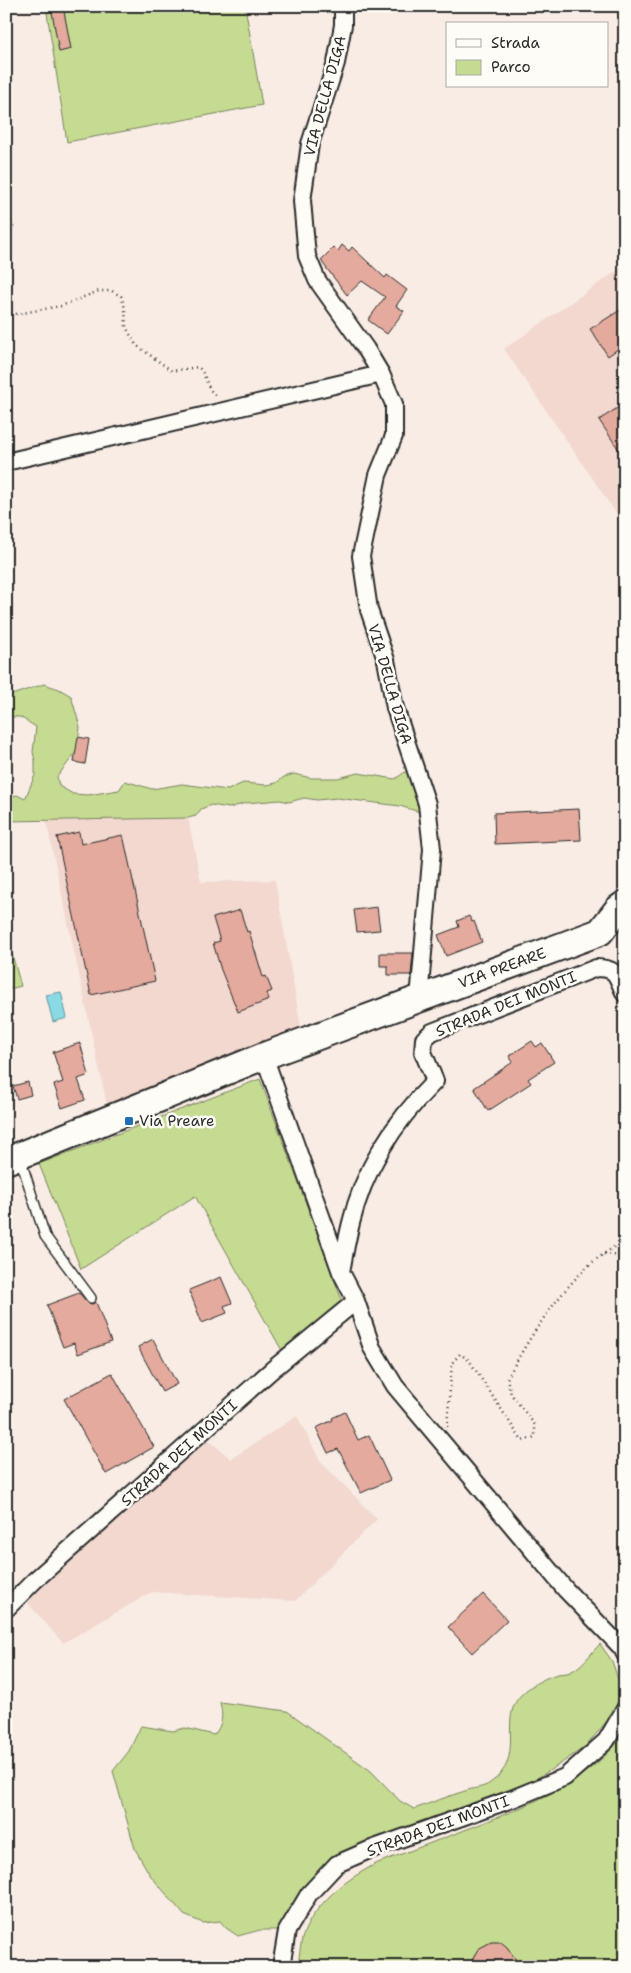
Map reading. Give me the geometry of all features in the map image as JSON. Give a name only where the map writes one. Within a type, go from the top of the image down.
[{"type":"main road","name":"VIA PREARE","points":[[13,1158],[264,1056],[361,1022],[600,932],[618,909],[625,904]]},
{"type":"street","name":"VIA DELLA DIGA","points":[[342,6],[343,25],[336,63],[310,144],[302,201],[306,256],[317,280],[366,349],[381,374],[394,404],[394,436],[378,475],[361,556],[369,610],[386,660],[395,708],[427,804],[432,849],[420,999]]},
{"type":"street","points":[[6,462],[381,374]]},
{"type":"street","name":"STRADA DEI MONTI","points":[[341,1272],[351,1221],[367,1178],[386,1139],[403,1115],[435,1081],[423,1052],[424,1039],[432,1032],[596,968],[608,968],[616,973],[625,994]]},
{"type":"street","points":[[264,1056],[341,1272],[356,1301],[372,1348],[395,1386],[439,1440],[566,1590],[622,1648],[625,1654]]},
{"type":"street","name":"STRADA DEI MONTI","points":[[6,1609],[35,1580],[273,1370],[356,1301]]},
{"type":"street","name":"STRADA DEI MONTI","points":[[281,1967],[287,1931],[309,1894],[337,1864],[369,1850],[512,1799],[565,1777],[606,1741],[625,1709]]},
{"type":"lane","points":[[13,1158],[45,1236],[91,1298]]},
{"type":"path","points":[[6,202],[13,228],[6,244]]},
{"type":"path","points":[[6,312],[17,314],[61,306],[99,291],[112,291],[121,296],[125,308],[126,327],[136,345],[172,371],[198,367],[202,371],[208,390],[232,409]]},
{"type":"path","points":[[439,1440],[446,1432],[450,1409],[452,1363],[460,1354],[469,1360],[522,1440],[535,1437],[535,1425],[511,1394],[507,1379],[516,1362],[556,1303],[585,1268],[625,1239]]},
{"type":"path","points":[[604,1254],[620,1256],[625,1254]]},
{"type":"shaded area","points":[[625,265],[625,526],[504,349]]},
{"type":"shaded area","points":[[188,818],[201,882],[275,880],[302,1033],[108,1110],[46,820]]},
{"type":"shaded area","points":[[297,1416],[320,1461],[377,1519],[295,1601],[152,1592],[63,1643],[27,1602],[204,1436],[231,1459]]},
{"type":"green space","points":[[46,6],[245,6],[262,105],[67,142]]},
{"type":"green space","points":[[44,684],[59,689],[71,696],[80,727],[77,751],[57,777],[59,786],[73,794],[88,795],[119,790],[125,781],[152,789],[182,784],[228,790],[243,783],[267,785],[276,783],[284,777],[294,774],[311,778],[338,778],[358,773],[395,779],[411,768],[423,813],[400,806],[337,798],[317,800],[304,798],[289,802],[280,800],[246,803],[229,808],[211,805],[201,809],[196,816],[188,818],[6,821],[6,798],[17,795],[25,799],[35,775],[33,752],[36,727],[20,717],[6,717],[6,697]]},
{"type":"green space","points":[[6,933],[21,986],[6,990]]},
{"type":"green space","points":[[260,1079],[347,1314],[289,1363],[195,1196],[81,1269],[39,1164]]},
{"type":"green space","points":[[600,1644],[612,1661],[620,1685],[619,1697],[613,1714],[586,1746],[534,1780],[369,1843],[282,1930],[260,1930],[238,1936],[226,1928],[220,1921],[203,1923],[184,1915],[150,1875],[135,1849],[113,1771],[129,1751],[141,1726],[173,1731],[185,1728],[214,1735],[222,1720],[220,1702],[287,1711],[371,1771],[400,1801],[414,1809],[490,1783],[501,1773],[507,1762],[510,1750],[511,1715],[515,1704],[522,1694],[544,1679],[574,1670]]},
{"type":"green space","points":[[625,1733],[625,1967],[298,1967],[302,1939],[314,1915],[332,1894],[355,1876],[378,1863],[499,1817],[559,1789],[595,1765]]},
{"type":"water","points":[[61,992],[67,1018],[53,1022],[46,995]]},
{"type":"building","points":[[51,6],[63,6],[71,49],[59,52]]},
{"type":"building","points":[[342,245],[349,251],[352,247],[385,278],[387,275],[407,290],[396,306],[404,311],[387,334],[368,320],[385,297],[362,281],[347,295],[321,260],[334,247],[338,251]]},
{"type":"building","points":[[625,307],[625,344],[608,356],[590,329]]},
{"type":"building","points":[[625,403],[625,459],[599,420]]},
{"type":"building","points":[[78,737],[89,739],[85,764],[74,762]]},
{"type":"building","points":[[579,809],[581,840],[495,844],[494,813]]},
{"type":"building","points":[[79,832],[81,844],[123,835],[155,981],[91,995],[57,837]]},
{"type":"building","points":[[377,907],[380,930],[357,932],[354,910]]},
{"type":"building","points":[[240,910],[247,932],[249,931],[263,977],[266,976],[272,991],[267,993],[269,1000],[238,1012],[221,970],[213,943],[220,941],[213,918]]},
{"type":"building","points":[[469,916],[472,922],[474,921],[482,942],[446,956],[438,935],[459,927],[457,921]]},
{"type":"building","points":[[380,953],[413,953],[411,975],[388,975],[388,966],[380,966]]},
{"type":"building","points":[[532,1041],[536,1047],[542,1043],[554,1062],[528,1079],[531,1083],[488,1111],[474,1088],[513,1062],[509,1056]]},
{"type":"building","points":[[80,1043],[89,1075],[78,1079],[85,1100],[62,1108],[54,1085],[63,1082],[53,1052]]},
{"type":"building","points":[[28,1082],[31,1095],[17,1099],[13,1086]]},
{"type":"building","points":[[221,1277],[232,1303],[224,1306],[227,1313],[202,1323],[189,1290]]},
{"type":"building","points":[[79,1293],[88,1303],[96,1302],[111,1342],[78,1354],[74,1343],[63,1347],[47,1305]]},
{"type":"building","points":[[153,1339],[177,1384],[162,1392],[138,1347]]},
{"type":"building","points":[[112,1373],[154,1447],[106,1474],[64,1399]]},
{"type":"building","points":[[345,1412],[358,1440],[369,1435],[390,1480],[361,1493],[338,1449],[328,1453],[316,1428]]},
{"type":"building","points":[[483,1594],[507,1620],[472,1653],[448,1627]]},
{"type":"building","points":[[491,1942],[501,1942],[507,1947],[521,1967],[470,1967],[478,1949]]},
{"type":"place","name":"Via Preare","points":[[129,1121]]}]
